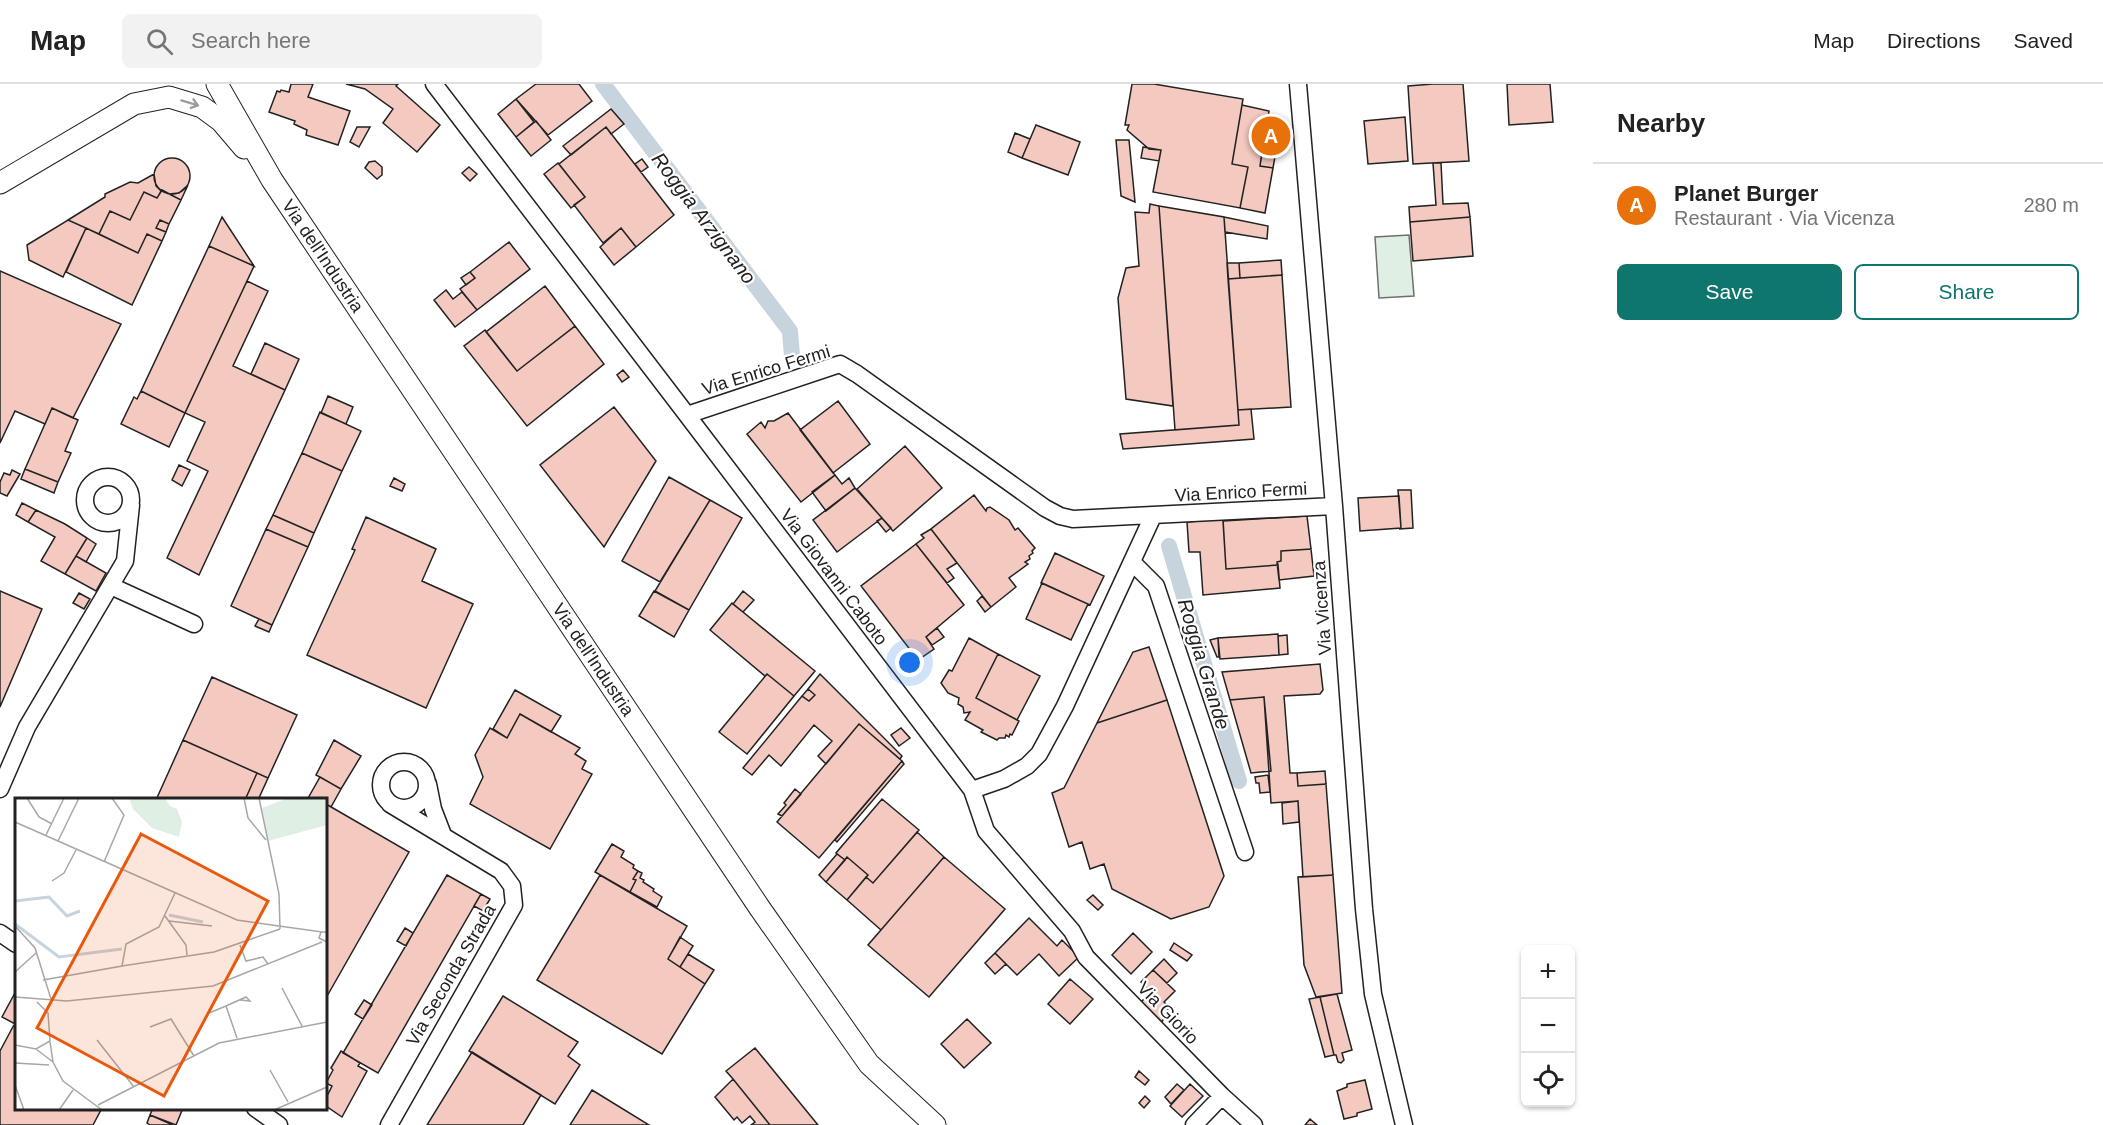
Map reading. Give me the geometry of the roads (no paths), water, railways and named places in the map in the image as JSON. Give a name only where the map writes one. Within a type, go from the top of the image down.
[{"type":"main road","name":"Via dell'Industria","points":[[134,104],[146,84]]},
{"type":"main road","name":"Via dell'Industria","points":[[218,84],[272,180],[752,897],[869,1064],[935,1125]]},
{"type":"main road","name":"Via dell'Industria","points":[[0,183],[134,104],[169,97],[202,107],[221,121],[272,180]]},
{"type":"street","points":[[231,84],[233,110]]},
{"type":"street","name":"Via Enrico Fermi","points":[[434,84],[687,415],[840,364],[1060,516],[1073,519],[1334,506]]},
{"type":"street","name":"Via Vicenza","points":[[1298,84],[1334,506],[1364,909],[1372,984],[1404,1125]]},
{"type":"street","name":"Via Giovanni Caboto","points":[[687,415],[972,790],[986,831],[1072,931],[1086,957]]},
{"type":"street","points":[[0,789],[27,727],[125,561],[131,497],[124,483],[110,477],[102,477],[95,480],[86,492],[85,507],[94,519],[115,536],[125,561]]},
{"type":"street","points":[[94,519],[100,522],[115,522],[128,513],[131,505]]},
{"type":"street","points":[[972,790],[1004,779],[1027,766],[1039,754],[1065,706],[1153,516]]},
{"type":"street","points":[[1132,562],[1156,586],[1245,852]]},
{"type":"street","points":[[111,586],[194,624]]},
{"type":"street","points":[[428,782],[424,798],[419,804],[404,808],[390,804],[382,792],[382,777],[391,765],[406,762],[414,764],[425,774],[428,782],[433,809],[443,835]]},
{"type":"street","name":"Via Seconda Strada","points":[[389,1125],[514,905],[512,886],[501,871],[390,804]]},
{"type":"street","points":[[0,933],[15,943]]},
{"type":"street","name":"Via Giorio","points":[[1086,957],[1222,1096],[1254,1125]]},
{"type":"street","points":[[1194,1125],[1222,1096]]},
{"type":"street","points":[[258,1110],[279,1125]]},
{"type":"waterway","name":"Roggia Arzignano","points":[[603,84],[790,331],[792,356]]},
{"type":"waterway","name":"Roggia Grande","points":[[1169,546],[1239,781]]},
{"type":"place","name":"Planet Burger","points":[[1271,136]]}]
